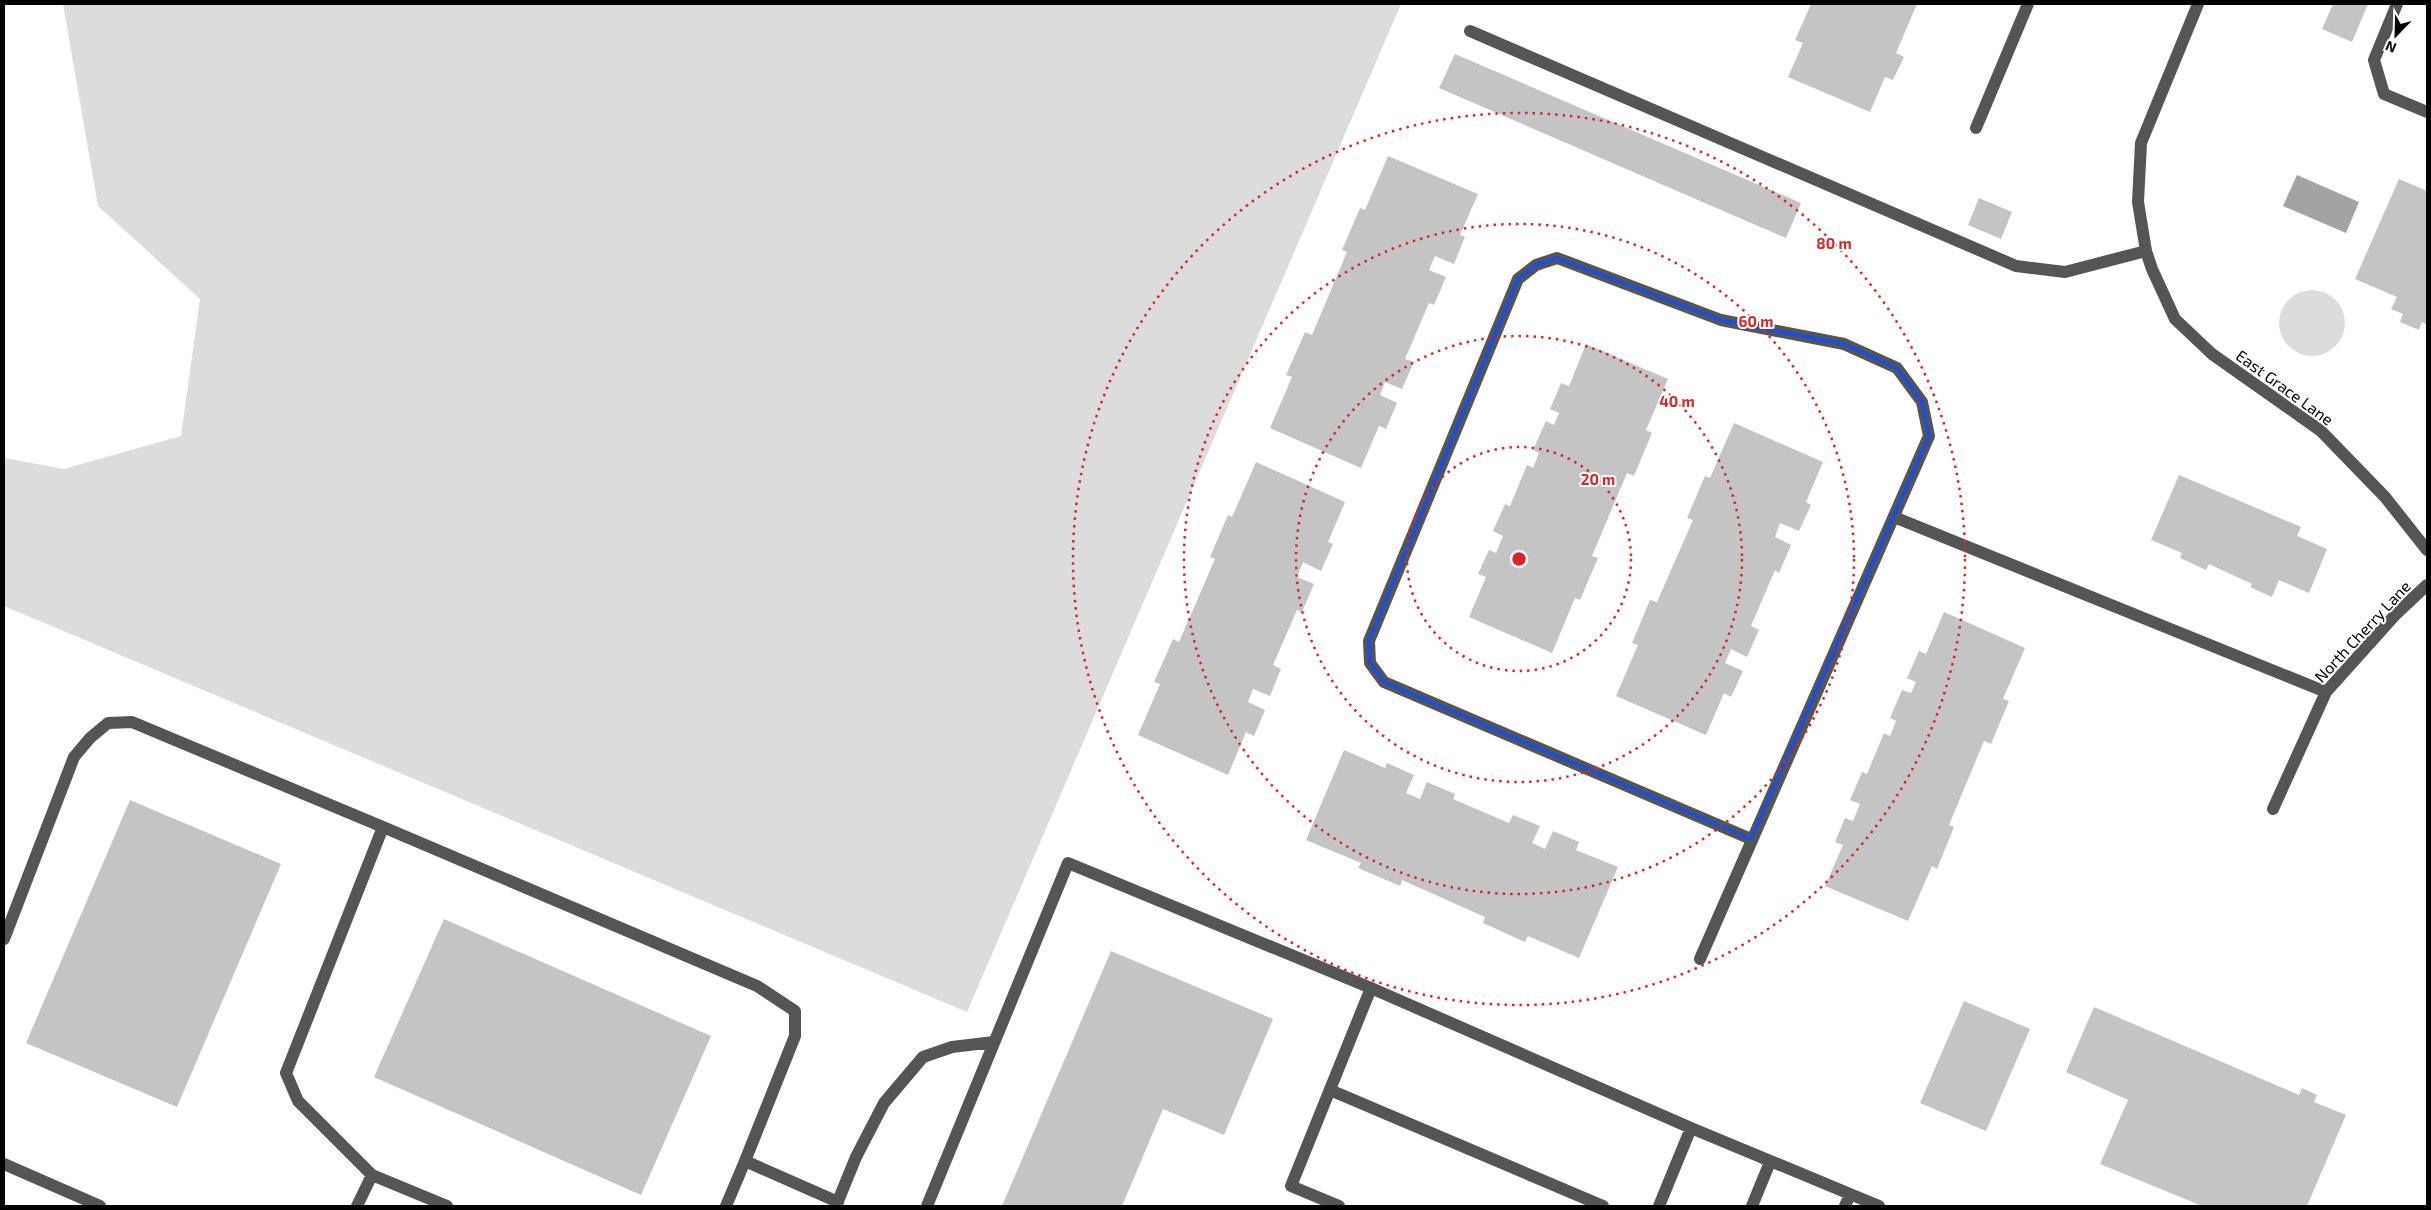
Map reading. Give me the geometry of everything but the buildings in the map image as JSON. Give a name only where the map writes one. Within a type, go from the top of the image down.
[{"type":"street","points":[[1976,128],[2028,4]]},
{"type":"street","name":"East Grace Lane","points":[[2198,4],[2141,143],[2138,202],[2146,251],[2152,270],[2175,319],[2212,354],[2321,431],[2385,497],[2427,550]]},
{"type":"street","points":[[2397,4],[2374,60],[2384,94],[2427,112]]},
{"type":"street","points":[[1470,32],[2016,266],[2065,272],[2146,251]]},
{"type":"street","points":[[1700,959],[1929,436],[1922,402],[1897,368],[1844,344],[1721,320],[1557,258],[1536,265],[1518,280],[1368,641],[1370,663],[1384,682],[1752,839]]},
{"type":"street","points":[[1894,517],[2326,692]]},
{"type":"street","name":"North Cherry Lane","points":[[2273,810],[2326,692],[2396,614],[2427,585]]},
{"type":"street","points":[[4,939],[74,757],[90,738],[108,723],[132,722],[757,986],[795,1011],[795,1036],[726,1206]]},
{"type":"street","points":[[384,828],[286,1073],[298,1101],[372,1175],[447,1206]]},
{"type":"street","points":[[926,1206],[1068,863],[1371,988],[1770,1162],[1848,1200],[1879,1206]]},
{"type":"street","points":[[1339,1206],[1291,1186],[1371,988]]},
{"type":"street","points":[[745,1161],[837,1204],[856,1157],[884,1103],[923,1057],[952,1047],[994,1042]]},
{"type":"street","points":[[1330,1090],[1603,1206]]},
{"type":"street","points":[[1659,1206],[1691,1128]]},
{"type":"street","points":[[1752,1206],[1770,1162]]},
{"type":"street","points":[[4,1164],[100,1206]]},
{"type":"street","points":[[357,1206],[372,1175]]},
{"type":"highlighted area","points":[[1557,258],[1721,320],[1844,344],[1897,368],[1922,402],[1929,436],[1751,839],[1384,682],[1370,663],[1369,641],[1518,279],[1536,265]]},
{"type":"shaded area","points":[[63,4],[1401,4],[967,1012],[4,606],[4,458],[64,469],[181,436],[200,299],[98,206]]},
{"type":"shaded area","points":[[2297,175],[2359,202],[2346,233],[2283,206]]},
{"type":"shaded area","points":[[2305,290],[2319,290],[2331,295],[2340,304],[2345,316],[2343,336],[2336,347],[2319,356],[2305,356],[2293,351],[2284,342],[2279,330],[2279,316],[2284,304],[2293,295]]}]
